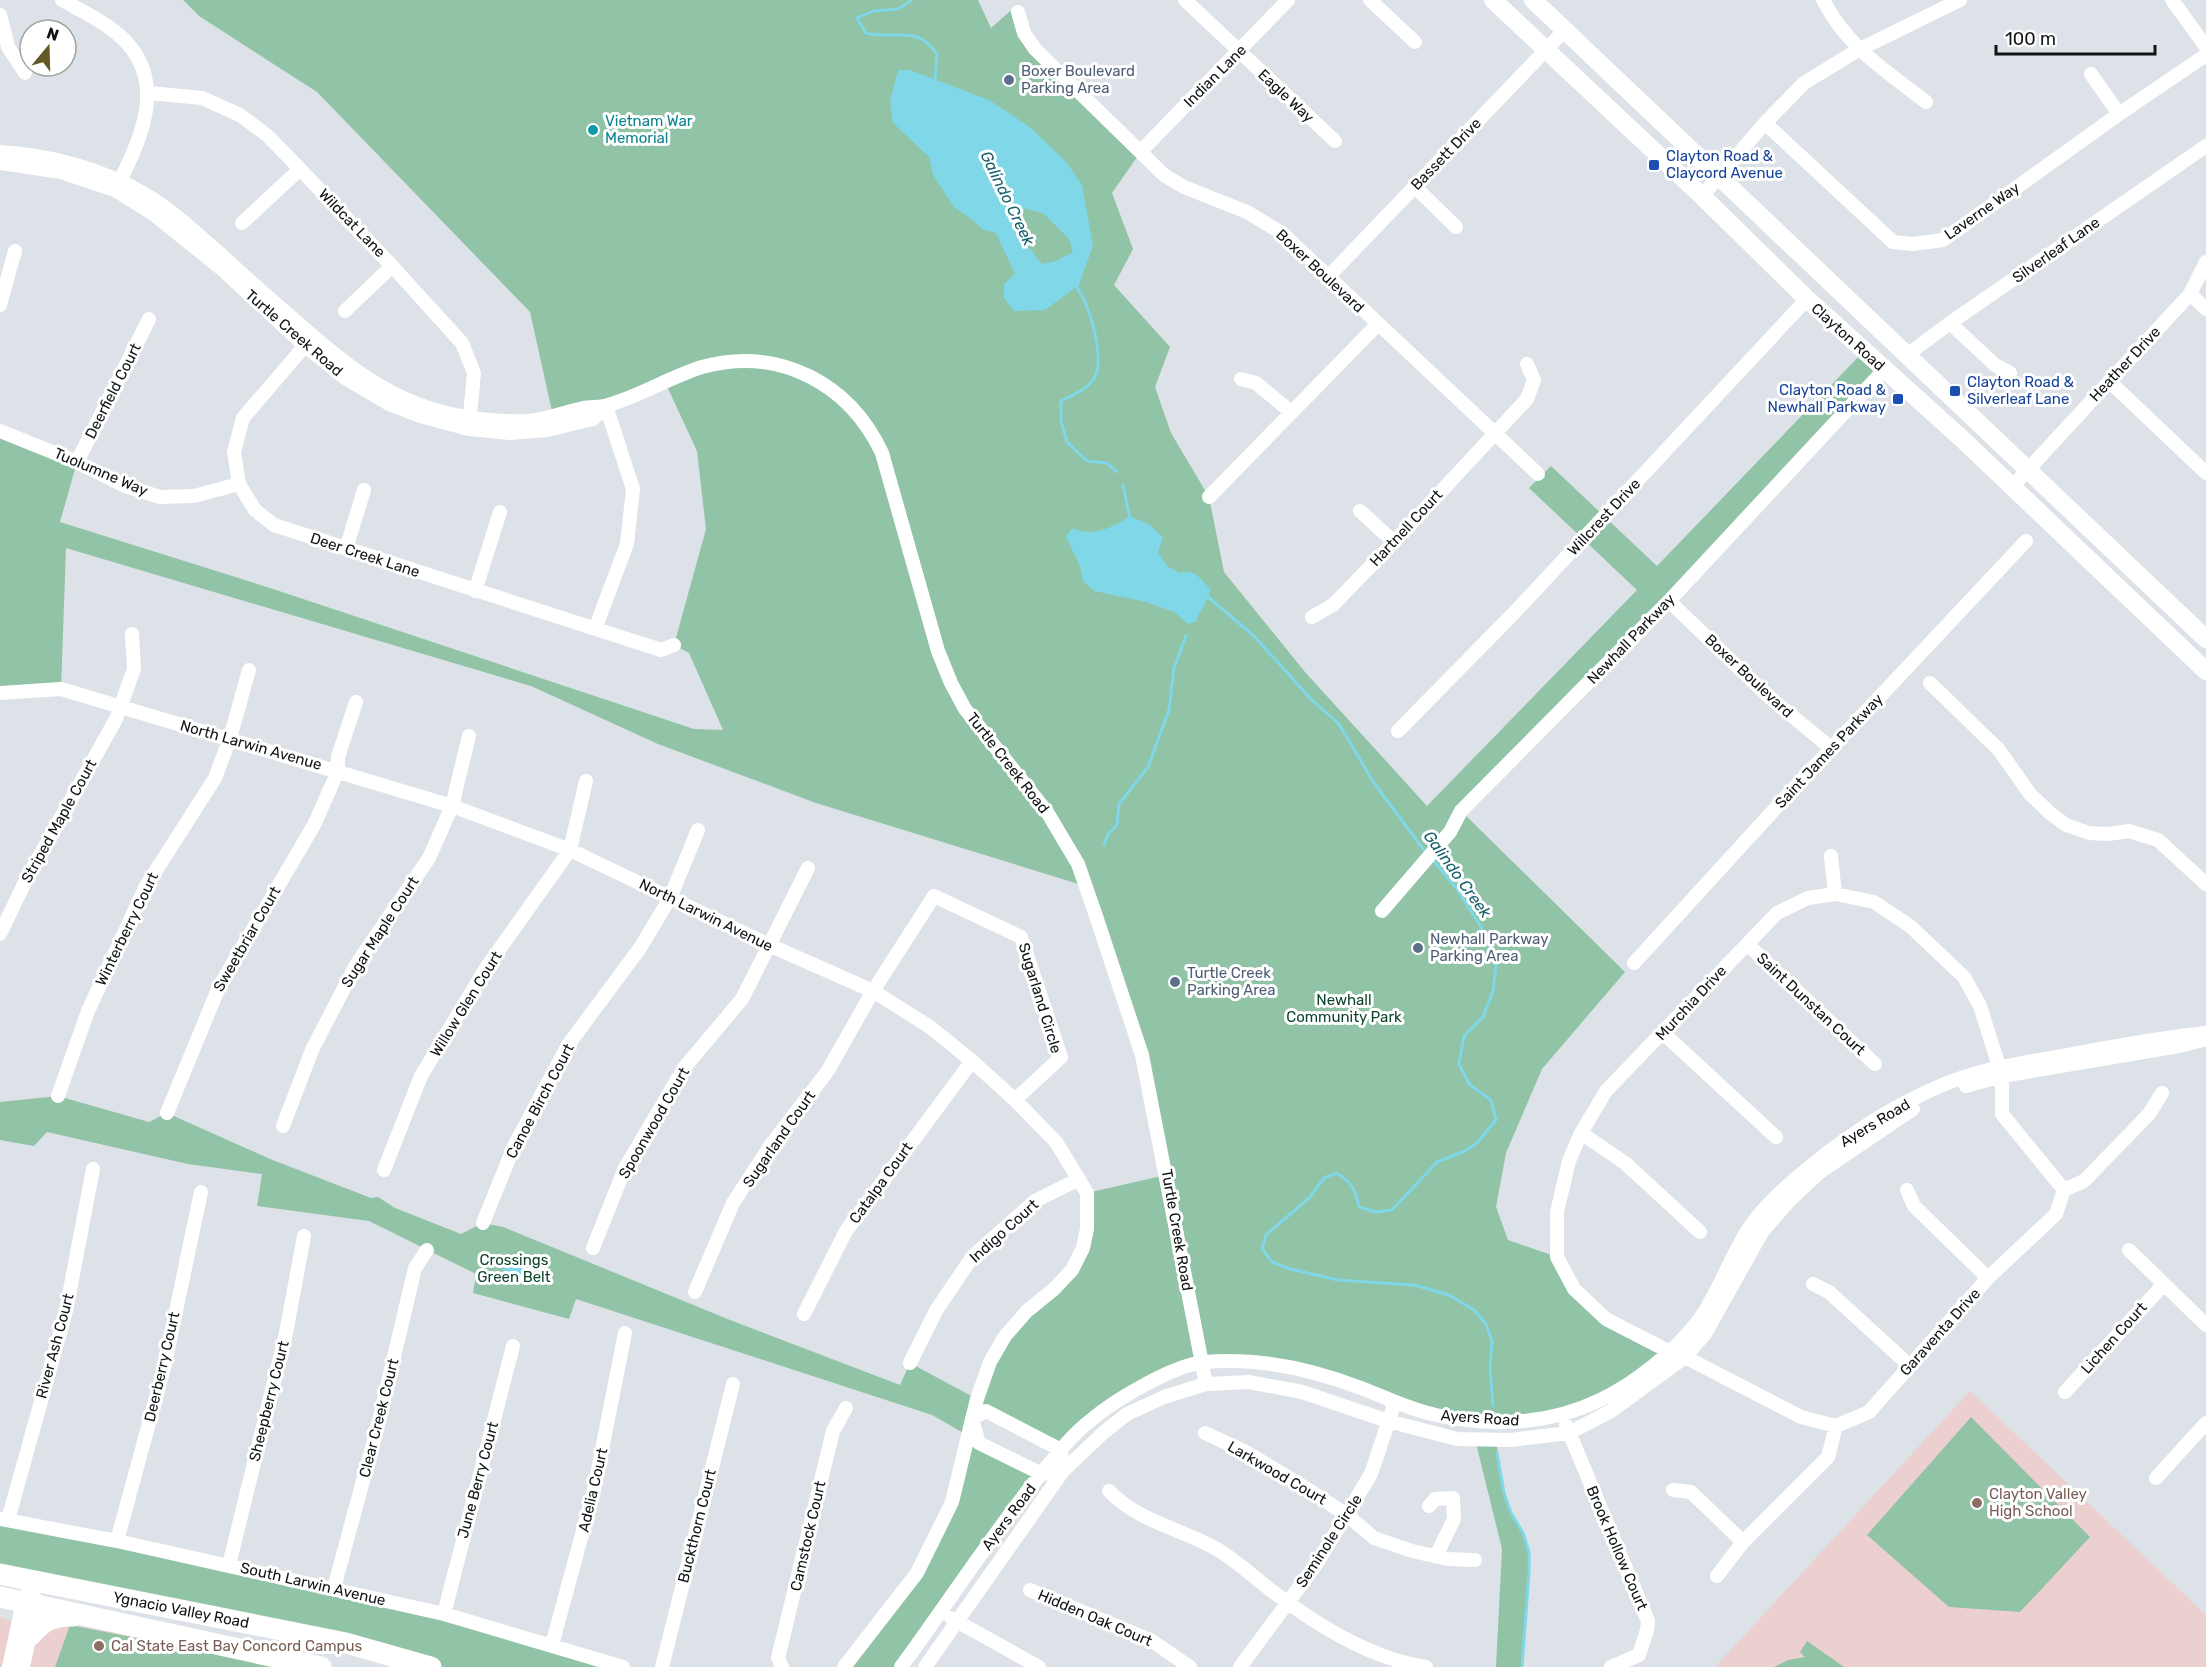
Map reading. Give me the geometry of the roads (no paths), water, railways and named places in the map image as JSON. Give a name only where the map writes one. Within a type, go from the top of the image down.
[{"type":"highway","name":"Ygnacio Valley Road","points":[[0,1574],[346,1643],[431,1667]]},
{"type":"highway","name":"Ygnacio Valley Road","points":[[0,1597],[321,1667]]},
{"type":"highway","points":[[30,1636],[41,1623],[57,1616],[89,1616]]},
{"type":"main road","name":"Clayton Road","points":[[1493,0],[1702,196],[1807,299],[1961,438],[2206,671]]},
{"type":"main road","name":"Clayton Road","points":[[1533,0],[1720,175],[1870,322],[2028,468],[2206,639]]},
{"type":"main road","points":[[1870,322],[1878,337],[1879,349],[1885,357],[1884,369],[1896,368],[1919,386],[1935,387],[1946,392]]},
{"type":"street","points":[[2,0],[0,13],[8,47],[18,62]]},
{"type":"street","points":[[62,0],[111,28],[131,47],[143,69],[149,93],[141,134],[118,186]]},
{"type":"street","name":"Eagle Way","points":[[1185,0],[1335,141]]},
{"type":"street","name":"Indian Lane","points":[[1142,150],[1288,0]]},
{"type":"street","points":[[1370,0],[1415,42]]},
{"type":"street","points":[[1823,0],[1833,18],[1858,50],[1926,102]]},
{"type":"street","points":[[1702,196],[1765,123],[1804,83],[1858,50],[1960,0]]},
{"type":"street","points":[[2172,0],[2206,47]]},
{"type":"street","name":"Boxer Boulevard","points":[[1018,12],[1024,33],[1035,49],[1142,150],[1164,175],[1178,184],[1247,212],[1282,233],[1327,278],[1538,474]]},
{"type":"street","name":"Bassett Drive","points":[[1327,278],[1565,30]]},
{"type":"street","name":"Laverne Way","points":[[1765,123],[1893,242],[1912,244],[1943,240],[2206,55]]},
{"type":"street","points":[[2091,74],[2119,114]]},
{"type":"street","name":"Wildcat Lane","points":[[149,93],[202,98],[240,115],[268,136],[462,343],[474,373],[469,423]]},
{"type":"street","name":"Silverleaf Lane","points":[[1907,355],[2206,146]]},
{"type":"street","name":"Turtle Creek Road","points":[[0,152],[49,157],[86,168],[118,186]]},
{"type":"street","name":"Turtle Creek Road","points":[[0,163],[61,172],[147,195],[179,218],[309,341],[386,391],[469,423],[528,421],[585,408],[606,406],[700,368],[729,361],[748,360],[791,368],[831,388],[846,401],[875,439],[887,471],[938,651],[951,682],[965,709],[1047,812],[1077,864],[1142,1055],[1156,1117],[1206,1384]]},
{"type":"street","points":[[242,223],[300,169]]},
{"type":"street","points":[[1415,187],[1456,227]]},
{"type":"street","points":[[0,305],[15,251]]},
{"type":"street","name":"Heather Drive","points":[[2012,487],[2190,294],[2206,262]]},
{"type":"street","points":[[345,311],[392,266]]},
{"type":"street","points":[[2190,294],[2206,309]]},
{"type":"street","name":"Willcrest Drive","points":[[1398,731],[1520,606],[1807,299]]},
{"type":"street","name":"Deerfield Court","points":[[77,462],[149,319]]},
{"type":"street","points":[[1950,323],[1995,365],[2010,373]]},
{"type":"street","points":[[1209,497],[1378,324]]},
{"type":"street","name":"Deer Creek Lane","points":[[309,341],[243,418],[234,452],[239,484],[255,510],[274,525],[475,591],[661,650],[674,645]]},
{"type":"street","name":"Hartnell Court","points":[[1312,617],[1333,604],[1527,399],[1534,380],[1527,364]]},
{"type":"street","name":"Newhall Parkway","points":[[1382,911],[1441,842],[1461,811],[1669,601],[1884,369]]},
{"type":"street","points":[[1242,379],[1256,383],[1291,412]]},
{"type":"street","points":[[2109,381],[2206,473]]},
{"type":"street","points":[[596,629],[627,544],[633,489],[606,406]]},
{"type":"street","name":"Tuolumne Way","points":[[0,431],[77,462],[124,486],[160,497],[194,496],[239,484]]},
{"type":"street","points":[[346,549],[364,490]]},
{"type":"street","points":[[1360,511],[1394,542]]},
{"type":"street","points":[[475,591],[500,512]]},
{"type":"street","name":"Saint James Parkway","points":[[1635,963],[2026,541]]},
{"type":"street","name":"Boxer Boulevard","points":[[1669,601],[1768,696],[1832,749]]},
{"type":"street","name":"Striped Maple Court","points":[[0,934],[25,882],[121,708],[134,669],[132,634]]},
{"type":"street","name":"Winterberry Court","points":[[58,1096],[88,1011],[146,886],[215,778],[230,738],[249,670]]},
{"type":"street","points":[[1930,683],[1999,750],[2030,794],[2066,825],[2089,833],[2108,834],[2129,831],[2158,840],[2206,884]]},
{"type":"street","name":"North Larwin Avenue","points":[[0,693],[61,689],[452,806],[570,850],[769,945],[873,991],[930,1027],[1015,1100],[1056,1142],[1087,1193],[1087,1229],[1083,1248],[1072,1270],[1054,1289],[1027,1311],[1005,1336],[990,1362],[972,1419]]},
{"type":"street","name":"Sweetbriar Court","points":[[167,1113],[219,987],[314,825],[338,771],[338,757],[356,702]]},
{"type":"street","name":"Sugar Maple Court","points":[[283,1126],[312,1050],[356,965],[429,858],[452,806],[469,736]]},
{"type":"street","points":[[570,850],[586,781]]},
{"type":"street","name":"Canoe Birch Court","points":[[483,1223],[514,1146],[568,1045],[640,948],[670,898],[698,830]]},
{"type":"street","name":"Willow Glen Court","points":[[384,1170],[421,1076],[486,968],[570,850]]},
{"type":"street","points":[[1831,856],[1835,894]]},
{"type":"street","name":"Spoonwood Court","points":[[593,1248],[625,1168],[684,1068],[742,999],[808,868]]},
{"type":"street","name":"Murchia Drive","points":[[1670,1352],[1606,1318],[1574,1289],[1557,1257],[1557,1212],[1569,1161],[1581,1133],[1606,1091],[1777,913],[1808,898],[1835,894],[1874,902],[1910,926],[1964,977],[1980,1006],[2000,1071]]},
{"type":"street","name":"Sugarland Court","points":[[695,1292],[733,1203],[771,1146],[827,1072],[873,991],[934,896]]},
{"type":"street","name":"Sugarland Circle","points":[[934,896],[1020,937],[1061,1057],[1015,1100]]},
{"type":"street","name":"Saint Dunstan Court","points":[[1747,944],[1875,1064]]},
{"type":"street","points":[[1663,1033],[1776,1137]]},
{"type":"street","name":"Ayers Road","points":[[901,1667],[999,1526],[1061,1450],[1089,1420],[1154,1379],[1201,1362],[1285,1365],[1322,1374],[1433,1415],[1472,1421],[1518,1423],[1544,1420],[1561,1415],[1602,1399],[1637,1377],[1670,1352],[1700,1319],[1749,1227],[1785,1188],[1838,1144],[1887,1113],[1941,1086],[2000,1071],[2158,1038],[2206,1033]]},
{"type":"street","name":"Ayers Road","points":[[925,1667],[1063,1471],[1127,1414],[1164,1397],[1206,1384],[1249,1382],[1302,1392],[1388,1421],[1457,1439],[1510,1440],[1569,1433],[1611,1412],[1685,1357],[1705,1334],[1762,1232],[1790,1200],[1820,1172],[1898,1118],[1941,1093],[2000,1071],[2179,1047],[2206,1039]]},
{"type":"street","name":"Catalpa Court","points":[[804,1314],[846,1231],[972,1061]]},
{"type":"street","points":[[2000,1071],[2002,1114],[2064,1190],[2084,1180],[2149,1114],[2162,1093]]},
{"type":"street","points":[[1581,1133],[1626,1163],[1700,1232]]},
{"type":"street","name":"River Ash Court","points":[[4,1519],[66,1311],[93,1169]]},
{"type":"street","name":"Indigo Court","points":[[910,1363],[937,1309],[973,1256],[1035,1201],[1078,1179]]},
{"type":"street","points":[[1907,1190],[1914,1206],[1988,1278]]},
{"type":"street","name":"Garaventa Drive","points":[[1836,1426],[1869,1412],[1988,1278],[2056,1214],[2064,1190]]},
{"type":"street","name":"Deerberry Court","points":[[117,1541],[164,1368],[201,1192]]},
{"type":"street","name":"Sheepberry Court","points":[[229,1565],[285,1333],[304,1236]]},
{"type":"street","name":"Clear Creek Court","points":[[334,1588],[377,1429],[415,1268],[427,1250]]},
{"type":"street","points":[[2129,1251],[2206,1325]]},
{"type":"street","points":[[1813,1284],[1829,1292],[1910,1366]]},
{"type":"street","name":"Lichen Court","points":[[2065,1392],[2164,1284]]},
{"type":"street","name":"Adelia Court","points":[[552,1645],[594,1490],[626,1333]]},
{"type":"street","name":"June Berry Court","points":[[444,1614],[513,1346]]},
{"type":"street","points":[[1670,1352],[1685,1357],[1801,1417],[1836,1426],[1827,1457],[1743,1542],[1717,1576]]},
{"type":"street","name":"Buckthorn Court","points":[[662,1667],[733,1384]]},
{"type":"street","name":"Seminole Circle","points":[[1240,1667],[1288,1604],[1347,1515],[1371,1474],[1395,1402]]},
{"type":"street","name":"Camstock Court","points":[[782,1667],[778,1658],[833,1431],[846,1408]]},
{"type":"street","points":[[844,1667],[917,1572],[952,1502],[972,1419],[986,1412],[1061,1450],[1063,1471],[1042,1473],[979,1443],[972,1419]]},
{"type":"street","name":"Brook Hollow Court","points":[[1561,1415],[1648,1621],[1639,1655],[1611,1667]]},
{"type":"street","points":[[2156,1478],[2206,1424]]},
{"type":"street","name":"Larkwood Court","points":[[1205,1433],[1246,1452],[1296,1482],[1347,1515],[1374,1538],[1412,1551],[1448,1559],[1475,1560]]},
{"type":"street","points":[[1673,1490],[1691,1492],[1743,1542]]},
{"type":"street","points":[[1109,1491],[1133,1512],[1215,1548],[1288,1604],[1364,1650],[1426,1667]]},
{"type":"street","points":[[1429,1506],[1435,1499],[1453,1498],[1454,1518],[1436,1556]]},
{"type":"street","name":"South Larwin Avenue","points":[[4,1519],[229,1565],[444,1614],[623,1667]]},
{"type":"street","points":[[23,1667],[30,1636],[29,1603],[32,1581]]},
{"type":"street","name":"Hidden Oak Court","points":[[1030,1590],[1152,1641],[1190,1667]]},
{"type":"street","points":[[9,1667],[29,1603]]},
{"type":"street","points":[[941,1612],[1038,1667]]},
{"type":"water","points":[[898,70],[910,70],[989,100],[1031,128],[1068,164],[1082,185],[1093,246],[1078,286],[1045,310],[1014,311],[1004,298],[1004,284],[1015,274],[996,233],[982,229],[954,207],[933,175],[929,157],[893,123],[890,101]],"holes":[[[1025,208],[1044,214],[1069,239],[1073,252],[1056,261],[1042,264],[1027,245],[1020,223]]]},
{"type":"water","points":[[1130,516],[1150,525],[1163,537],[1158,552],[1167,566],[1180,573],[1193,573],[1210,589],[1196,622],[1188,624],[1174,612],[1146,602],[1094,591],[1083,581],[1079,564],[1066,536],[1073,528],[1088,532],[1103,530]]},
{"type":"water","points":[[532,1258],[535,1274],[505,1279],[502,1263]]},
{"type":"waterway","name":"Galindo Creek","points":[[912,0],[898,9],[873,11],[857,18],[866,33],[913,36],[929,45],[937,54],[935,81]]},
{"type":"waterway","name":"Galindo Creek","points":[[1076,286],[1086,305],[1095,332],[1097,371],[1093,380],[1086,387],[1061,401],[1061,421],[1067,442],[1087,461],[1107,463],[1117,472]]},
{"type":"waterway","name":"Galindo Creek","points":[[1123,485],[1130,519]]},
{"type":"waterway","name":"Galindo Creek","points":[[1207,596],[1254,636],[1310,698],[1339,724],[1374,783],[1427,854]]},
{"type":"waterway","points":[[1104,845],[1108,834],[1117,825],[1119,804],[1148,767],[1169,710],[1174,668],[1186,636]]},
{"type":"waterway","name":"Galindo Creek","points":[[1432,859],[1457,889],[1481,927],[1496,966],[1493,991],[1483,1017],[1464,1036],[1459,1064],[1469,1084],[1491,1100],[1496,1120],[1477,1143],[1465,1151],[1437,1162],[1392,1210],[1376,1212],[1359,1207],[1354,1191],[1346,1179],[1336,1173],[1324,1178],[1310,1197],[1266,1235],[1262,1249],[1272,1262],[1290,1269],[1338,1280],[1414,1285],[1449,1295],[1474,1310],[1486,1324],[1492,1341],[1490,1367],[1493,1406]]},
{"type":"waterway","name":"Galindo Creek","points":[[1497,1453],[1504,1493],[1511,1513],[1523,1533],[1529,1552],[1522,1667]]},
{"type":"place","name":"Boxer Boulevard Parking Area","points":[[1009,80]]},
{"type":"place","name":"Vietnam War Memorial","points":[[593,130]]},
{"type":"place","name":"Clayton Road & Claycord Avenue","points":[[1654,165]]},
{"type":"place","name":"Clayton Road & Silverleaf Lane","points":[[1955,391]]},
{"type":"place","name":"Clayton Road & Newhall Parkway","points":[[1898,399]]},
{"type":"place","name":"Newhall Parkway Parking Area","points":[[1418,948]]},
{"type":"place","name":"Turtle Creek Parking Area","points":[[1175,982]]},
{"type":"place","name":"Clayton Valley High School","points":[[1977,1503]]},
{"type":"place","name":"Cal State East Bay Concord Campus","points":[[99,1646]]},
{"type":"park label","name":"Newhall Community Park","points":[[1344,1008]]},
{"type":"park label","name":"Crossings Green Belt","points":[[514,1268]]}]
